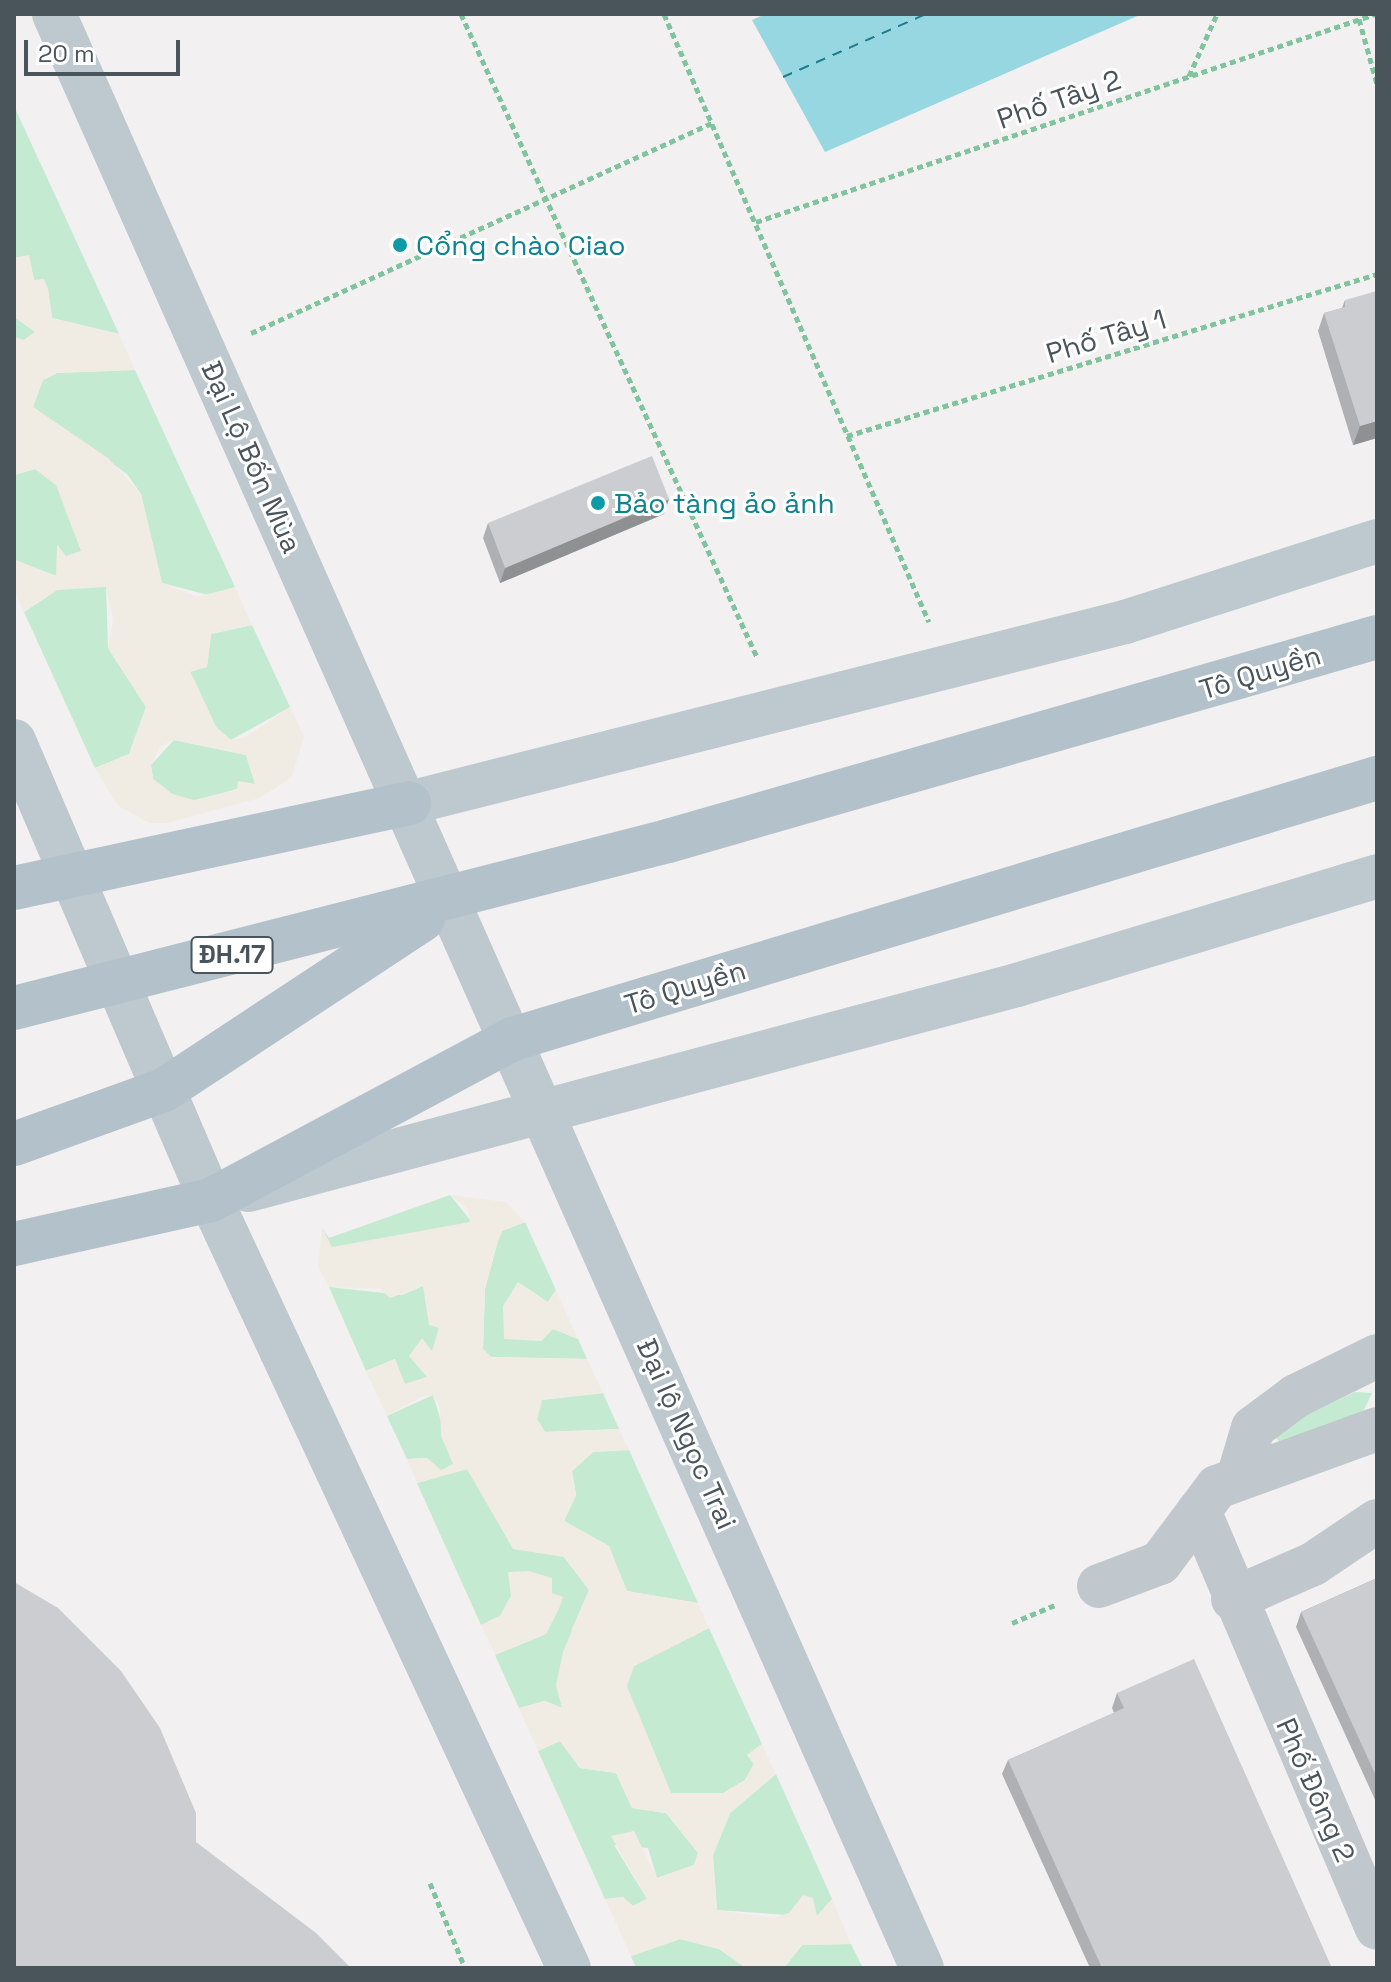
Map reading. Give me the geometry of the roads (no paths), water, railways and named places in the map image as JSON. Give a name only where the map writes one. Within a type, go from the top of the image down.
[{"type":"main road","name":"Đại Lộ Bốn Mùa","points":[[54,14],[450,900]]},
{"type":"main road","points":[[14,888],[409,803],[1125,622],[1377,541]]},
{"type":"main road","name":"Tô Quyền","points":[[14,1008],[117,985],[450,900],[1377,637]]},
{"type":"main road","points":[[14,741],[211,1200],[569,1968]]},
{"type":"main road","name":"Tô Quyền","points":[[14,1244],[211,1200],[513,1039],[1377,778]]},
{"type":"main road","points":[[211,1200],[1017,985],[1377,876]]},
{"type":"main road","name":"Tô Quyền","points":[[14,1144],[164,1090],[450,900]]},
{"type":"main road","name":"Đại lộ Ngọc Trai","points":[[450,900],[922,1968]]},
{"type":"street","points":[[1238,1478],[1253,1428],[1296,1396],[1374,1364]]},
{"type":"street","points":[[1099,1586],[1160,1563],[1217,1487],[1377,1429]]},
{"type":"street","name":"Phố Đông 2","points":[[1199,1511],[1255,1653],[1377,1928]]},
{"type":"street","points":[[1233,1599],[1313,1564],[1377,1521]]},
{"type":"street","points":[[1313,1564],[1355,1563],[1377,1553]]},
{"type":"water","points":[[766,14],[1142,14],[825,152],[752,20]]},
{"type":"place","name":"Cổng chào Ciao","points":[[400,245]]},
{"type":"place","name":"Bảo tàng ảo ảnh","points":[[598,503]]}]
